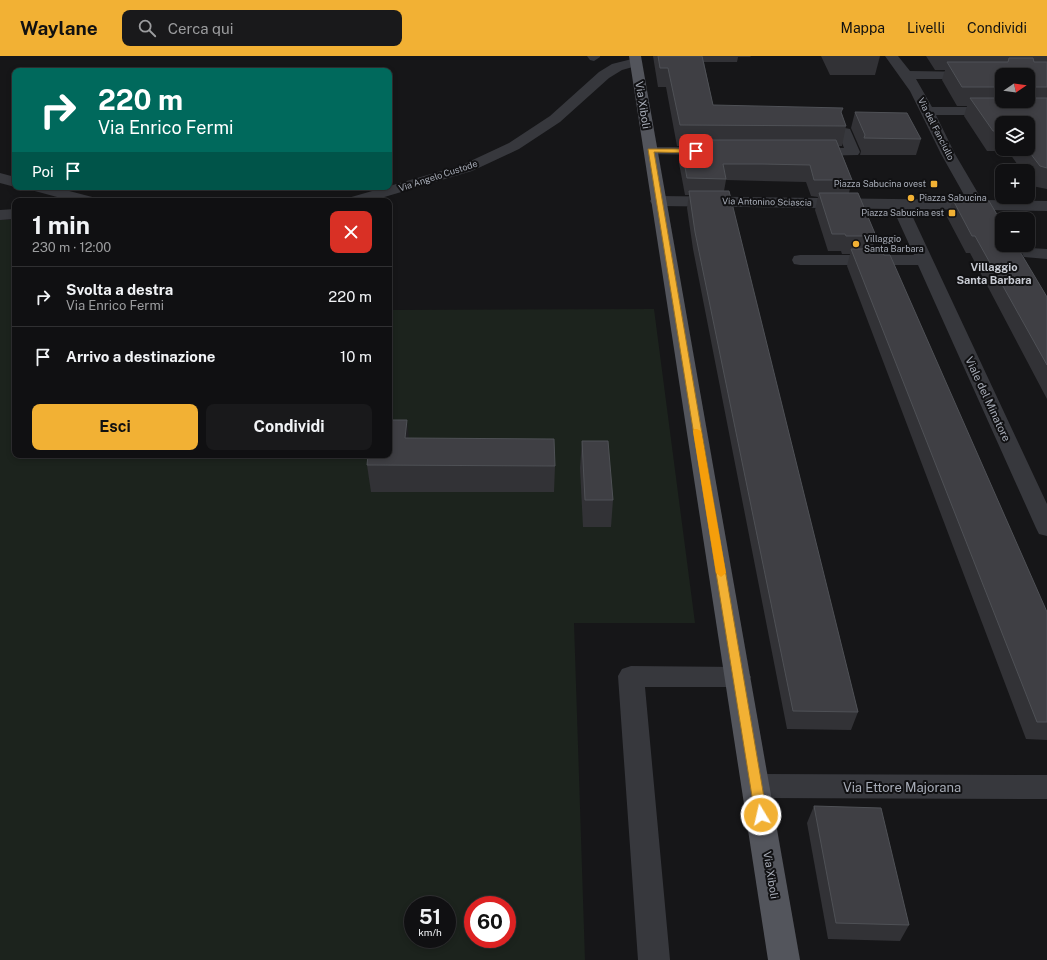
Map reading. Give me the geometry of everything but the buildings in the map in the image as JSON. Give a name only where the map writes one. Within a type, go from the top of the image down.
[{"type":"main road","name":"Via Xiboli","points":[[635,59],[784,960]]},
{"type":"street","name":"Via del Fanciullo","points":[[891,56],[908,75],[929,111],[949,155],[977,205]]},
{"type":"street","name":"Via Angelo Custode","points":[[392,190],[467,168],[514,146],[555,119],[604,75],[635,59]]},
{"type":"street","points":[[908,75],[985,75]]},
{"type":"street","points":[[929,111],[1047,111]]},
{"type":"street","points":[[799,152],[853,152],[845,132]]},
{"type":"street","points":[[651,151],[721,151]]},
{"type":"street","points":[[0,178],[12,181]]},
{"type":"street","points":[[48,190],[78,198]]},
{"type":"street","name":"Via Angelo Custode","points":[[364,198],[392,190]]},
{"type":"street","name":"Via Antonino Sciascia","points":[[658,195],[849,198],[899,204],[1047,206]]},
{"type":"street","points":[[800,260],[926,265],[899,204]]},
{"type":"street","points":[[0,215],[12,214]]},
{"type":"street","points":[[1030,254],[1047,254]]},
{"type":"street","name":"Viale del Minatore","points":[[926,265],[1047,528]]},
{"type":"street","points":[[654,960],[631,676],[738,678]]},
{"type":"street","name":"Via Ettore Majorana","points":[[756,786],[1047,787]]},
{"type":"shaded area","points":[[0,220],[12,220],[12,458],[392,458],[392,310],[654,309],[695,623],[574,623],[585,960],[0,960]]},
{"type":"slow traffic","points":[[697,431],[721,573]]},
{"type":"place","name":"Piazza Sabucina ovest","points":[[934,184]]},
{"type":"place","name":"Piazza Sabucina","points":[[911,198]]},
{"type":"place","name":"Piazza Sabucina est","points":[[952,213]]},
{"type":"place","name":"Villaggio Santa Barbara","points":[[856,244]]},
{"type":"district","name":"Villaggio Santa Barbara","points":[[994,273]]},
{"type":"route","points":[[696,151],[651,151],[761,815]]}]
